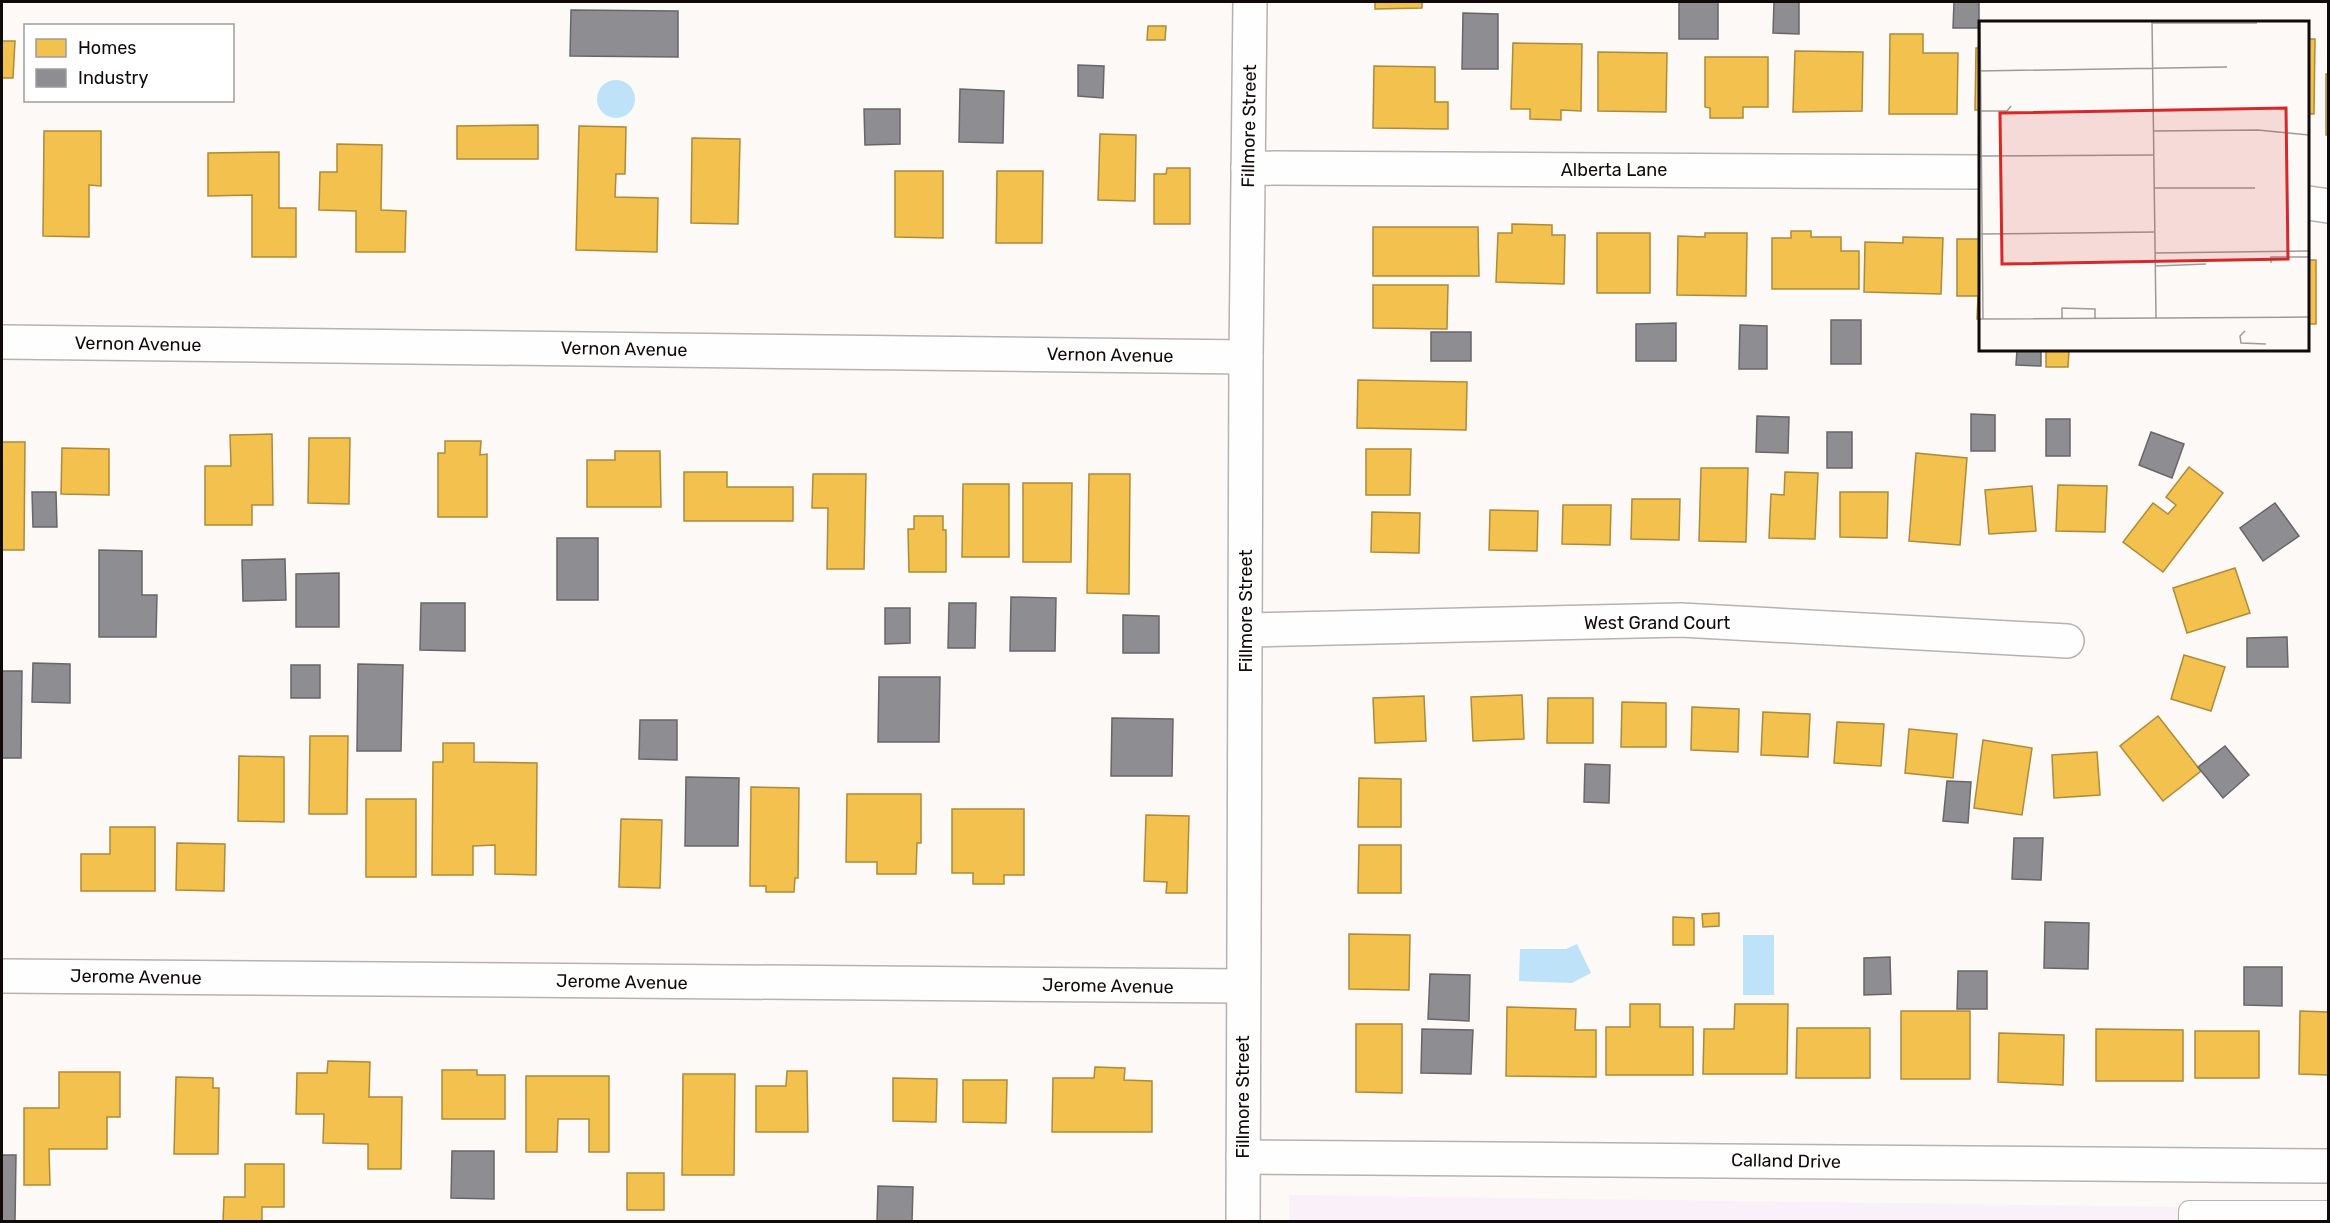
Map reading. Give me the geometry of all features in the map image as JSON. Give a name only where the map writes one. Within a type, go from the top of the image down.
[{"type":"street","name":"Fillmore Street","points":[[1243,1221],[1246,357],[1250,2]]},
{"type":"street","name":"Alberta Lane","points":[[1248,168],[1979,172]]},
{"type":"street","points":[[2309,203],[2328,206]]},
{"type":"street","name":"Vernon Avenue","points":[[2,342],[1246,357]]},
{"type":"street","name":"West Grand Court","points":[[1246,630],[1681,620],[2067,641]]},
{"type":"street","name":"Jerome Avenue","points":[[2,976],[1243,986]]},
{"type":"street","name":"Calland Drive","points":[[1243,1157],[2328,1166]]},
{"type":"lane","points":[[2189,1221],[2189,1211],[2328,1211]]},
{"type":"shaded area","points":[[1289,1195],[2328,1209],[2328,1222],[1289,1222]]},
{"type":"water","points":[[616,80],[630,85],[635,99],[630,113],[616,118],[602,113],[597,99],[602,85]]},
{"type":"water","points":[[1743,935],[1774,935],[1774,995],[1743,995]]},
{"type":"water","points":[[1577,944],[1591,973],[1572,983],[1519,981],[1520,949],[1566,949]]},
{"type":"building: Homes","points":[[1375,2],[1422,2],[1422,8],[1375,9]]},
{"type":"building: Homes","points":[[1148,26],[1166,26],[1165,40],[1147,40]]},
{"type":"building: Homes","points":[[1890,34],[1923,34],[1923,53],[1958,53],[1957,114],[1889,114]]},
{"type":"building: Homes","points":[[2309,39],[2315,39],[2314,114],[2309,114]]},
{"type":"building: Homes","points":[[2,41],[15,41],[13,78],[2,78]]},
{"type":"building: Homes","points":[[1513,43],[1582,44],[1581,111],[1561,110],[1561,120],[1530,119],[1530,109],[1511,109]]},
{"type":"building: Homes","points":[[1976,48],[1979,48],[1979,110],[1975,110]]},
{"type":"building: Homes","points":[[1795,51],[1863,52],[1862,111],[1793,112]]},
{"type":"building: Homes","points":[[1598,52],[1667,53],[1666,112],[1598,111]]},
{"type":"building: Homes","points":[[1705,57],[1768,57],[1768,107],[1743,107],[1743,118],[1710,118],[1710,108],[1705,107]]},
{"type":"building: Homes","points":[[1374,66],[1435,67],[1435,102],[1448,102],[1448,129],[1373,128]]},
{"type":"building: Homes","points":[[2326,74],[2328,74],[2328,135],[2326,135]]},
{"type":"building: Homes","points":[[538,125],[538,159],[457,159],[457,126]]},
{"type":"building: Homes","points":[[579,126],[626,127],[625,174],[616,174],[615,197],[658,198],[657,252],[576,250]]},
{"type":"building: Homes","points":[[44,131],[101,131],[101,186],[89,185],[89,237],[43,236]]},
{"type":"building: Homes","points":[[1100,134],[1136,135],[1135,201],[1098,200]]},
{"type":"building: Homes","points":[[692,138],[740,139],[738,224],[691,223]]},
{"type":"building: Homes","points":[[337,144],[382,145],[381,210],[406,211],[405,252],[356,252],[356,211],[319,210],[320,172],[337,172]]},
{"type":"building: Homes","points":[[279,152],[279,208],[296,208],[296,257],[252,257],[252,195],[208,196],[208,153]]},
{"type":"building: Homes","points":[[1167,168],[1190,168],[1190,224],[1154,224],[1154,174],[1166,174]]},
{"type":"building: Homes","points":[[895,171],[943,171],[943,238],[895,237]]},
{"type":"building: Homes","points":[[997,171],[1043,171],[1042,243],[996,243]]},
{"type":"building: Homes","points":[[1512,224],[1552,225],[1552,235],[1565,235],[1564,284],[1496,282],[1498,233],[1512,233]]},
{"type":"building: Homes","points":[[1373,227],[1478,227],[1479,276],[1373,276]]},
{"type":"building: Homes","points":[[1791,231],[1811,231],[1811,237],[1841,237],[1841,251],[1859,251],[1859,289],[1772,289],[1772,238],[1791,238]]},
{"type":"building: Homes","points":[[1597,233],[1650,233],[1650,293],[1597,293]]},
{"type":"building: Homes","points":[[1705,233],[1747,233],[1746,296],[1677,295],[1678,236],[1705,237]]},
{"type":"building: Homes","points":[[1903,237],[1943,238],[1941,294],[1864,292],[1865,242],[1903,243]]},
{"type":"building: Homes","points":[[1957,239],[1979,239],[1979,319],[1977,319],[1978,296],[1957,296]]},
{"type":"building: Homes","points":[[2309,260],[2316,260],[2316,324],[2309,324]]},
{"type":"building: Homes","points":[[1373,285],[1448,285],[1447,329],[1373,328]]},
{"type":"building: Homes","points":[[2046,351],[2069,351],[2068,367],[2046,367]]},
{"type":"building: Homes","points":[[1358,380],[1467,382],[1466,430],[1357,428]]},
{"type":"building: Homes","points":[[272,434],[273,505],[252,505],[252,525],[205,525],[205,466],[231,466],[230,435]]},
{"type":"building: Homes","points":[[309,438],[350,438],[349,504],[308,503]]},
{"type":"building: Homes","points":[[445,441],[481,441],[480,455],[487,454],[487,517],[438,517],[438,453],[445,453]]},
{"type":"building: Homes","points":[[2,442],[25,442],[24,550],[2,550]]},
{"type":"building: Homes","points":[[62,448],[109,449],[109,495],[61,494]]},
{"type":"building: Homes","points":[[1366,449],[1411,449],[1410,495],[1366,495]]},
{"type":"building: Homes","points":[[615,451],[660,451],[661,507],[587,507],[587,460],[615,460]]},
{"type":"building: Homes","points":[[1916,453],[1967,458],[1960,545],[1909,541]]},
{"type":"building: Homes","points":[[2189,467],[2223,493],[2163,572],[2123,542],[2153,503],[2168,514],[2176,505],[2166,497]]},
{"type":"building: Homes","points":[[1701,468],[1748,468],[1746,542],[1699,541]]},
{"type":"building: Homes","points":[[684,472],[727,472],[727,487],[793,487],[793,521],[684,521]]},
{"type":"building: Homes","points":[[1785,472],[1818,473],[1815,539],[1769,538],[1771,494],[1784,495]]},
{"type":"building: Homes","points":[[813,474],[866,474],[864,569],[827,569],[828,508],[812,508]]},
{"type":"building: Homes","points":[[1089,474],[1130,474],[1129,594],[1087,593]]},
{"type":"building: Homes","points":[[1023,483],[1072,483],[1071,562],[1023,562]]},
{"type":"building: Homes","points":[[963,484],[1009,484],[1009,557],[962,557]]},
{"type":"building: Homes","points":[[2058,485],[2107,486],[2105,532],[2056,531]]},
{"type":"building: Homes","points":[[2032,486],[2036,531],[1989,534],[1985,490]]},
{"type":"building: Homes","points":[[1840,492],[1888,492],[1887,538],[1840,537]]},
{"type":"building: Homes","points":[[1632,499],[1680,499],[1679,540],[1631,539]]},
{"type":"building: Homes","points":[[1563,505],[1611,505],[1610,545],[1562,544]]},
{"type":"building: Homes","points":[[1490,510],[1538,511],[1537,551],[1489,550]]},
{"type":"building: Homes","points":[[1372,512],[1420,513],[1419,553],[1371,552]]},
{"type":"building: Homes","points":[[914,516],[943,516],[943,530],[946,530],[946,572],[909,572],[908,529],[914,529]]},
{"type":"building: Homes","points":[[2235,568],[2250,613],[2187,633],[2173,588]]},
{"type":"building: Homes","points":[[2184,655],[2225,667],[2211,711],[2171,699]]},
{"type":"building: Homes","points":[[1522,695],[1524,739],[1473,741],[1471,697]]},
{"type":"building: Homes","points":[[1424,696],[1426,741],[1375,743],[1373,698]]},
{"type":"building: Homes","points":[[1548,698],[1593,698],[1593,743],[1547,743]]},
{"type":"building: Homes","points":[[1622,702],[1666,703],[1666,747],[1621,747]]},
{"type":"building: Homes","points":[[1692,707],[1739,709],[1738,752],[1691,750]]},
{"type":"building: Homes","points":[[1763,712],[1810,714],[1808,757],[1761,755]]},
{"type":"building: Homes","points":[[2158,716],[2201,771],[2163,801],[2120,746]]},
{"type":"building: Homes","points":[[1837,722],[1884,724],[1881,766],[1834,763]]},
{"type":"building: Homes","points":[[1909,729],[1957,734],[1953,778],[1905,773]]},
{"type":"building: Homes","points":[[310,736],[348,736],[347,814],[309,814]]},
{"type":"building: Homes","points":[[1983,740],[2032,748],[2022,815],[1974,808]]},
{"type":"building: Homes","points":[[443,743],[474,743],[474,762],[537,763],[536,875],[495,874],[495,845],[473,846],[473,875],[432,875],[433,762],[443,762]]},
{"type":"building: Homes","points":[[2097,752],[2100,795],[2054,798],[2052,755]]},
{"type":"building: Homes","points":[[239,756],[284,757],[284,822],[238,821]]},
{"type":"building: Homes","points":[[1359,778],[1401,779],[1401,827],[1358,827]]},
{"type":"building: Homes","points":[[751,787],[799,788],[798,878],[795,878],[794,892],[766,892],[766,886],[750,886]]},
{"type":"building: Homes","points":[[847,794],[921,794],[921,843],[917,843],[916,874],[877,874],[877,862],[846,862]]},
{"type":"building: Homes","points":[[366,799],[416,799],[416,877],[366,877]]},
{"type":"building: Homes","points":[[952,809],[1024,809],[1024,875],[1004,875],[1004,884],[973,884],[973,873],[952,873]]},
{"type":"building: Homes","points":[[1146,815],[1189,816],[1187,893],[1166,893],[1167,882],[1144,881]]},
{"type":"building: Homes","points":[[621,819],[662,820],[660,888],[619,887]]},
{"type":"building: Homes","points":[[110,827],[155,827],[155,891],[81,891],[81,854],[110,854]]},
{"type":"building: Homes","points":[[177,843],[225,844],[224,891],[176,890]]},
{"type":"building: Homes","points":[[1359,845],[1401,845],[1401,893],[1358,893]]},
{"type":"building: Homes","points":[[1719,913],[1719,926],[1703,927],[1702,914]]},
{"type":"building: Homes","points":[[1673,917],[1694,918],[1694,945],[1673,945]]},
{"type":"building: Homes","points":[[1349,934],[1410,935],[1409,990],[1349,989]]},
{"type":"building: Homes","points":[[1630,1004],[1660,1004],[1660,1027],[1693,1027],[1693,1075],[1606,1075],[1606,1027],[1630,1027]]},
{"type":"building: Homes","points":[[1735,1004],[1788,1004],[1787,1074],[1703,1074],[1704,1029],[1734,1029]]},
{"type":"building: Homes","points":[[1507,1007],[1576,1009],[1575,1030],[1596,1030],[1596,1077],[1506,1076]]},
{"type":"building: Homes","points":[[1901,1011],[1970,1011],[1970,1079],[1901,1079]]},
{"type":"building: Homes","points":[[2300,1011],[2328,1012],[2328,1075],[2299,1074]]},
{"type":"building: Homes","points":[[1356,1024],[1402,1024],[1402,1093],[1356,1092]]},
{"type":"building: Homes","points":[[1797,1028],[1870,1028],[1870,1078],[1796,1078]]},
{"type":"building: Homes","points":[[2096,1029],[2183,1030],[2183,1081],[2096,1081]]},
{"type":"building: Homes","points":[[2195,1031],[2259,1031],[2259,1078],[2195,1078]]},
{"type":"building: Homes","points":[[1999,1033],[2064,1035],[2063,1085],[1998,1082]]},
{"type":"building: Homes","points":[[328,1061],[370,1062],[369,1097],[402,1097],[401,1169],[368,1169],[368,1144],[323,1143],[324,1114],[296,1114],[297,1073],[327,1073]]},
{"type":"building: Homes","points":[[1095,1067],[1125,1068],[1124,1080],[1152,1081],[1152,1132],[1052,1132],[1053,1078],[1094,1078]]},
{"type":"building: Homes","points":[[442,1070],[477,1070],[477,1075],[505,1075],[505,1119],[442,1119]]},
{"type":"building: Homes","points":[[787,1071],[807,1071],[808,1132],[756,1132],[756,1086],[786,1086]]},
{"type":"building: Homes","points":[[59,1072],[120,1072],[120,1117],[107,1117],[107,1149],[49,1149],[50,1185],[24,1185],[24,1108],[59,1108]]},
{"type":"building: Homes","points":[[683,1074],[735,1074],[734,1175],[682,1175]]},
{"type":"building: Homes","points":[[526,1076],[609,1076],[609,1152],[589,1152],[589,1119],[558,1119],[557,1152],[526,1152]]},
{"type":"building: Homes","points":[[176,1077],[213,1078],[213,1088],[219,1088],[218,1154],[174,1154]]},
{"type":"building: Homes","points":[[893,1078],[937,1079],[936,1122],[893,1121]]},
{"type":"building: Homes","points":[[963,1080],[1007,1080],[1006,1123],[963,1122]]},
{"type":"building: Homes","points":[[245,1164],[284,1164],[284,1207],[262,1207],[262,1222],[223,1222],[224,1197],[245,1197]]},
{"type":"building: Homes","points":[[627,1173],[664,1173],[664,1210],[627,1210]]},
{"type":"building: Industry","points":[[1679,2],[1718,2],[1718,39],[1679,39]]},
{"type":"building: Industry","points":[[1774,2],[1799,2],[1799,34],[1773,33]]},
{"type":"building: Industry","points":[[1954,2],[1979,2],[1979,28],[1953,28]]},
{"type":"building: Industry","points":[[571,10],[678,11],[678,57],[570,56]]},
{"type":"building: Industry","points":[[1463,13],[1498,14],[1498,69],[1462,69]]},
{"type":"building: Industry","points":[[1078,65],[1104,66],[1103,98],[1078,96]]},
{"type":"building: Industry","points":[[960,89],[1004,91],[1003,143],[959,142]]},
{"type":"building: Industry","points":[[864,109],[900,109],[900,144],[865,145]]},
{"type":"building: Industry","points":[[1831,320],[1861,320],[1861,364],[1831,364]]},
{"type":"building: Industry","points":[[1676,323],[1676,361],[1636,361],[1636,324]]},
{"type":"building: Industry","points":[[1740,325],[1767,326],[1767,369],[1739,369]]},
{"type":"building: Industry","points":[[1431,332],[1471,332],[1471,361],[1431,361]]},
{"type":"building: Industry","points":[[2017,351],[2041,351],[2041,366],[2016,365]]},
{"type":"building: Industry","points":[[1971,414],[1995,415],[1995,451],[1971,451]]},
{"type":"building: Industry","points":[[1757,416],[1789,417],[1788,453],[1756,452]]},
{"type":"building: Industry","points":[[2046,419],[2070,419],[2070,456],[2046,456]]},
{"type":"building: Industry","points":[[1827,432],[1852,432],[1852,468],[1827,468]]},
{"type":"building: Industry","points":[[2151,432],[2184,444],[2172,478],[2139,465]]},
{"type":"building: Industry","points":[[32,492],[56,492],[57,527],[33,527]]},
{"type":"building: Industry","points":[[2275,503],[2299,536],[2263,561],[2240,528]]},
{"type":"building: Industry","points":[[557,538],[598,538],[598,600],[557,600]]},
{"type":"building: Industry","points":[[99,550],[142,551],[142,595],[157,595],[156,637],[99,637]]},
{"type":"building: Industry","points":[[285,559],[286,600],[243,601],[242,560]]},
{"type":"building: Industry","points":[[339,573],[339,627],[296,627],[296,574]]},
{"type":"building: Industry","points":[[1011,597],[1056,598],[1055,651],[1010,651]]},
{"type":"building: Industry","points":[[421,603],[465,603],[465,651],[420,650]]},
{"type":"building: Industry","points":[[949,603],[976,603],[975,648],[948,648]]},
{"type":"building: Industry","points":[[885,608],[910,608],[910,643],[885,644]]},
{"type":"building: Industry","points":[[1123,615],[1159,616],[1159,653],[1123,653]]},
{"type":"building: Industry","points":[[2287,637],[2288,667],[2247,667],[2247,638]]},
{"type":"building: Industry","points":[[33,663],[70,664],[70,703],[32,702]]},
{"type":"building: Industry","points":[[358,664],[403,665],[401,751],[357,751]]},
{"type":"building: Industry","points":[[291,665],[320,665],[320,698],[291,698]]},
{"type":"building: Industry","points":[[2,671],[22,671],[21,758],[2,758]]},
{"type":"building: Industry","points":[[879,677],[940,677],[939,742],[878,742]]},
{"type":"building: Industry","points":[[1112,718],[1173,719],[1172,776],[1111,776]]},
{"type":"building: Industry","points":[[640,720],[677,720],[677,760],[639,759]]},
{"type":"building: Industry","points":[[2225,746],[2249,775],[2223,798],[2198,767]]},
{"type":"building: Industry","points":[[1585,764],[1610,765],[1609,803],[1584,802]]},
{"type":"building: Industry","points":[[686,777],[739,778],[738,846],[685,846]]},
{"type":"building: Industry","points":[[1947,781],[1971,782],[1968,823],[1943,821]]},
{"type":"building: Industry","points":[[2014,838],[2043,838],[2041,880],[2012,879]]},
{"type":"building: Industry","points":[[2045,922],[2089,923],[2088,969],[2044,968]]},
{"type":"building: Industry","points":[[1890,957],[1891,994],[1864,995],[1864,958]]},
{"type":"building: Industry","points":[[2244,967],[2282,967],[2282,1006],[2244,1005]]},
{"type":"building: Industry","points":[[1958,971],[1987,971],[1987,1009],[1957,1009]]},
{"type":"building: Industry","points":[[1430,974],[1470,975],[1469,1021],[1428,1019]]},
{"type":"building: Industry","points":[[1422,1029],[1473,1030],[1471,1074],[1421,1073]]},
{"type":"building: Industry","points":[[452,1151],[494,1151],[494,1199],[451,1198]]},
{"type":"building: Industry","points":[[2,1155],[16,1155],[15,1222],[2,1222]]},
{"type":"building: Industry","points":[[878,1186],[913,1187],[912,1222],[877,1222]]}]
